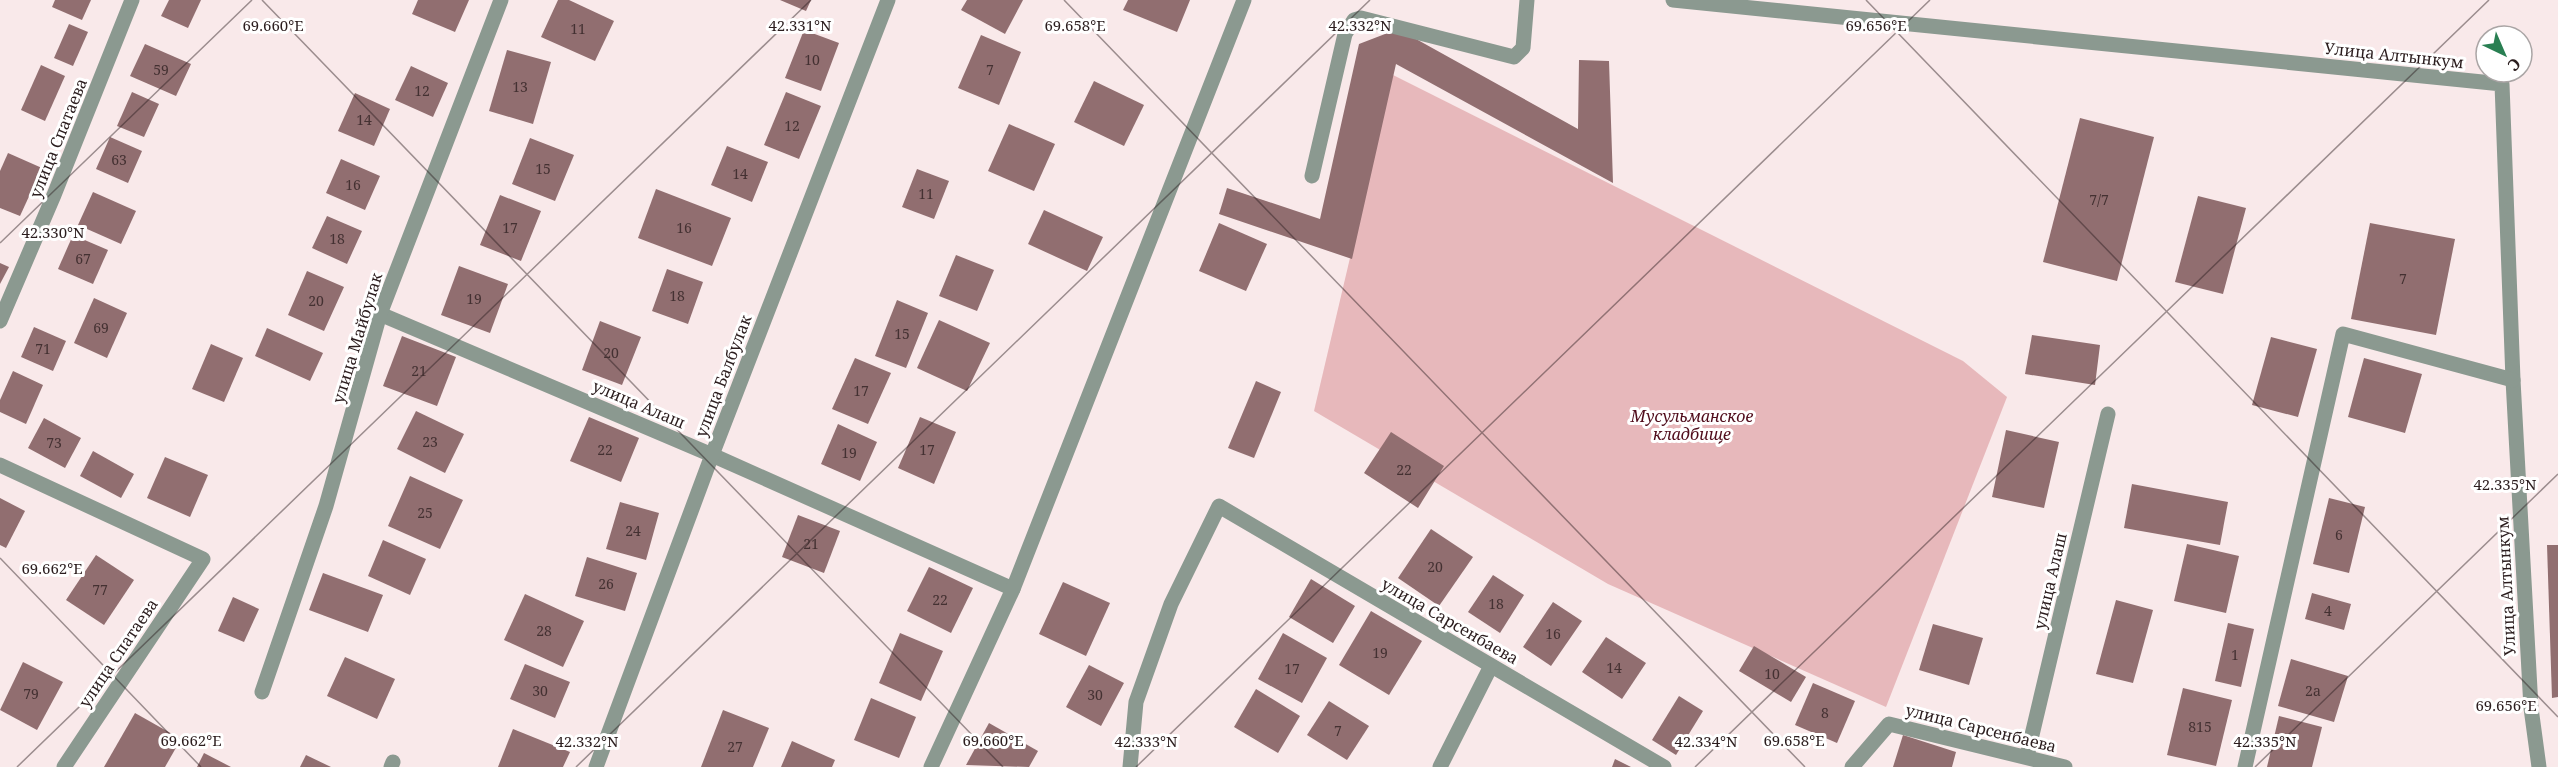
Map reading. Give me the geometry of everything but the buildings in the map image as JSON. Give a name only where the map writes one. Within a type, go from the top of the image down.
[{"type":"street","name":"улица Спатаева","points":[[0,321],[54,195],[132,0]]},
{"type":"street","name":"улица Майбулак","points":[[262,692],[326,506],[380,314],[501,0]]},
{"type":"street","name":"улица Балбулак","points":[[596,767],[712,455],[888,0]]},
{"type":"street","points":[[931,767],[1013,589],[1244,0]]},
{"type":"street","points":[[1312,176],[1345,34],[1354,20],[1361,18],[1514,57],[1523,48],[1527,0]]},
{"type":"street","name":"Улица Алтынкум","points":[[1673,0],[2502,84],[2513,381],[2531,708],[2539,767]]},
{"type":"street","name":"улица Алаш","points":[[380,314],[712,455],[1013,589]]},
{"type":"street","points":[[2245,767],[2343,334],[2513,381]]},
{"type":"street","name":"улица Алаш","points":[[2027,756],[2108,414]]},
{"type":"street","name":"улица Спатаева","points":[[0,465],[203,559],[64,767]]},
{"type":"street","name":"улица Сарсенбаева","points":[[1130,767],[1136,702],[1172,604],[1219,507],[1664,767]]},
{"type":"street","points":[[1440,767],[1491,666]]},
{"type":"street","name":"улица Сарсенбаева","points":[[1852,767],[1889,724],[2027,756],[2064,767]]},
{"type":"green space","name":"Мусульманское кладбище","points":[[1393,75],[1963,361],[2007,397],[1886,707],[1608,584],[1314,411]]}]
